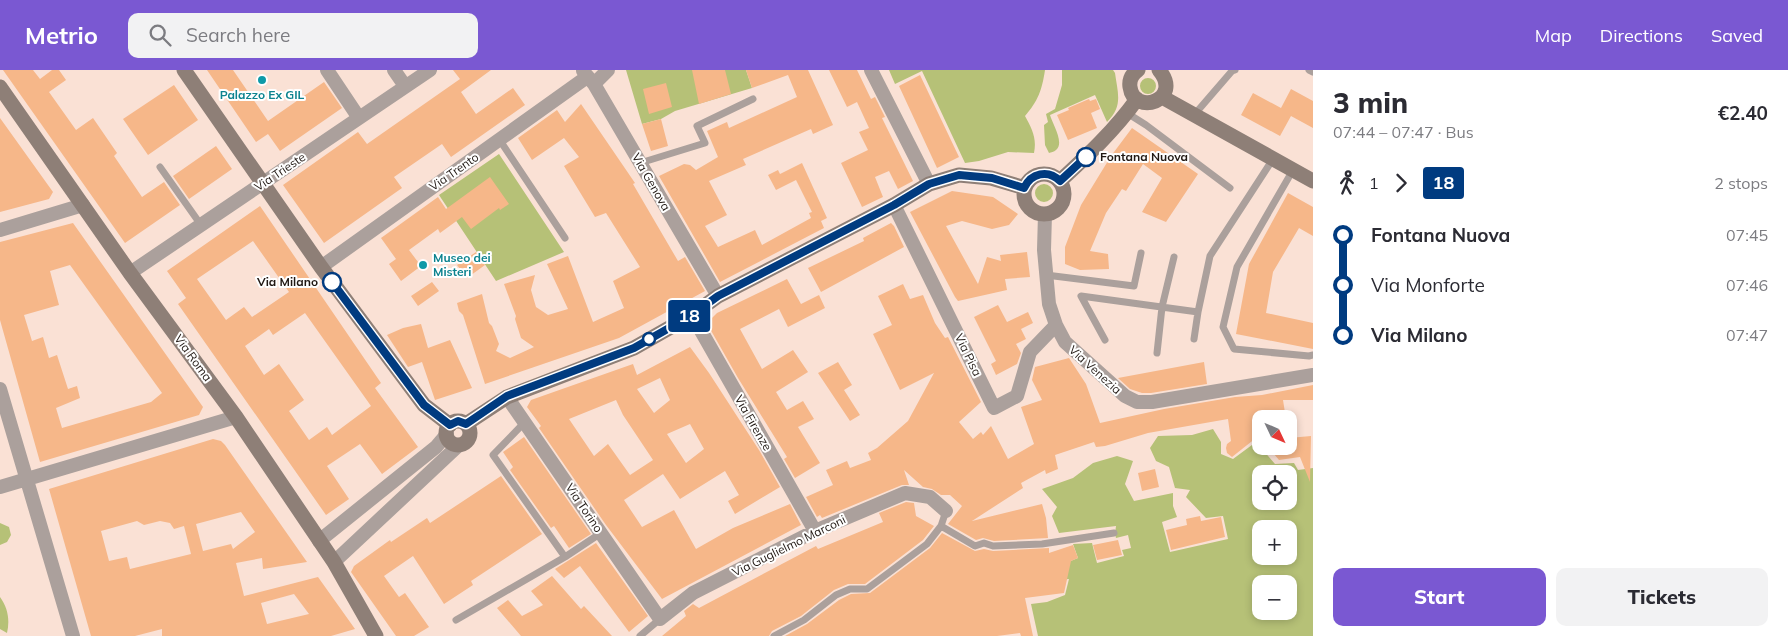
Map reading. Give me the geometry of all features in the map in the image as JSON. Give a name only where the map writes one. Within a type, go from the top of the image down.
[{"type":"street","points":[[184,70],[321,266],[424,405],[448,429],[451,442],[459,445]]},
{"type":"street","points":[[327,70],[359,118]]},
{"type":"street","points":[[394,70],[405,86]]},
{"type":"street","name":"Via Trieste","points":[[130,273],[430,70]]},
{"type":"street","name":"Via Trento","points":[[321,266],[588,77],[608,70]]},
{"type":"street","points":[[871,70],[929,184]]},
{"type":"street","points":[[1134,71],[1130,83],[1131,92],[1137,100],[1145,103],[1154,102],[1162,97],[1166,88],[1165,78],[1159,70]]},
{"type":"street","name":"Via Genova","points":[[588,77],[718,296]]},
{"type":"street","name":"Via Roma","points":[[0,88],[130,273],[236,417],[334,562],[376,636]]},
{"type":"street","points":[[1162,97],[1313,181]]},
{"type":"street","points":[[1060,181],[1088,155],[1137,100]]},
{"type":"street","points":[[1043,173],[1056,177],[1060,181],[1064,189],[1064,198],[1060,206],[1053,212],[1037,213],[1026,203],[1024,188],[1032,178],[1043,173]]},
{"type":"street","points":[[466,424],[507,396],[634,348],[692,315],[718,296],[894,205],[929,184],[959,175],[992,178],[1024,188]]},
{"type":"street","points":[[0,230],[83,205]]},
{"type":"street","name":"Via Pisa","points":[[894,205],[994,408],[1018,396],[1030,352],[1056,325]]},
{"type":"street","name":"Via Venezia","points":[[1045,214],[1046,275],[1049,304],[1056,325],[1066,342],[1124,396],[1137,402],[1152,402],[1313,375]]},
{"type":"street","name":"Via Firenze","points":[[692,315],[815,531]]},
{"type":"street","points":[[0,389],[73,636]]},
{"type":"street","name":"Via Torino","points":[[507,396],[660,620]]},
{"type":"street","points":[[0,487],[236,417]]},
{"type":"street","points":[[319,541],[436,447],[448,429],[458,421],[466,424],[469,428],[470,437],[464,444],[459,445],[334,562]]},
{"type":"street","name":"Via Guglielmo Marconi","points":[[660,620],[693,593],[815,531],[906,493],[930,497],[946,511]]},
{"type":"lane","points":[[1194,115],[1232,71],[1235,70]]},
{"type":"lane","points":[[1309,70],[1313,72]]},
{"type":"lane","points":[[640,164],[705,143],[697,126],[753,99]]},
{"type":"lane","points":[[1126,113],[1146,125],[1230,188]]},
{"type":"lane","points":[[499,140],[565,238]]},
{"type":"lane","points":[[1194,339],[1210,256],[1274,159]]},
{"type":"lane","points":[[160,167],[201,225]]},
{"type":"lane","points":[[1292,170],[1237,267],[1223,327],[1234,349],[1313,355]]},
{"type":"lane","points":[[1046,275],[1134,286],[1140,253]]},
{"type":"lane","points":[[1157,353],[1162,307],[1174,257]]},
{"type":"lane","points":[[1105,340],[1081,296],[1198,312]]},
{"type":"lane","points":[[525,421],[493,455],[565,557]]},
{"type":"lane","points":[[774,636],[804,620],[836,595],[850,589],[867,589],[926,544],[941,526],[946,511]]},
{"type":"lane","points":[[941,526],[975,546],[984,543],[993,546],[1042,544],[1114,533]]},
{"type":"lane","points":[[456,620],[565,557],[601,533]]},
{"type":"lane","name":"Via Guglielmo Marconi","points":[[640,636],[660,620]]},
{"type":"green space","points":[[626,70],[746,70],[752,88],[675,111],[661,119],[642,124]]},
{"type":"green space","points":[[889,70],[1045,70],[1039,95],[1025,116],[1032,129],[1034,153],[1008,152],[979,161],[965,163],[922,71],[895,84]]},
{"type":"green space","points":[[1062,70],[1113,70],[1118,99],[1115,111],[1107,122],[1095,95],[1050,115],[1059,138],[1059,143],[1056,150],[1049,153],[1045,145],[1044,125],[1048,122],[1046,114],[1055,109],[1062,85]]},
{"type":"green space","points":[[1148,78],[1154,80],[1156,86],[1154,92],[1148,94],[1142,92],[1140,86],[1142,80]]},
{"type":"green space","points":[[499,154],[564,252],[496,281],[439,195]]},
{"type":"green space","points":[[1044,184],[1050,187],[1053,193],[1050,199],[1044,202],[1038,199],[1035,193],[1038,187]]},
{"type":"green space","points":[[1213,429],[1221,442],[1221,454],[1233,459],[1252,445],[1252,455],[1267,455],[1275,464],[1294,463],[1295,465],[1252,465],[1252,510],[1297,510],[1297,468],[1298,470],[1313,468],[1313,636],[1038,636],[1031,604],[1047,602],[1065,595],[1069,579],[1055,580],[1051,569],[1078,558],[1073,544],[1092,543],[1097,563],[1124,556],[1122,550],[1131,548],[1128,535],[1116,538],[1116,526],[1059,533],[1052,516],[1057,507],[1042,489],[1073,478],[1093,463],[1117,456],[1133,461],[1125,484],[1134,501],[1173,493],[1173,506],[1177,517],[1162,522],[1170,552],[1228,539],[1223,516],[1206,518],[1186,497],[1190,490],[1175,488],[1169,467],[1156,461],[1150,448],[1158,436],[1192,435]]},
{"type":"green space","points":[[0,523],[9,527],[11,535],[7,542],[0,545]]},
{"type":"green space","points":[[0,597],[8,614],[7,633],[0,629]]},
{"type":"building","points":[[3,70],[33,70],[40,79],[52,70],[59,70],[66,80],[49,92],[76,130],[93,118],[117,153],[114,156],[142,197],[164,182],[180,205],[125,243]]},
{"type":"building","points":[[207,70],[233,70],[268,121],[324,82],[342,108],[280,151],[268,134],[256,142]]},
{"type":"building","points":[[453,70],[491,70],[461,92],[476,114],[513,88],[525,105],[451,157],[442,144],[394,177],[402,188],[324,243],[283,185],[358,132],[367,144],[460,79]]},
{"type":"building","points":[[692,70],[725,70],[731,94],[699,104]]},
{"type":"building","points":[[746,70],[808,70],[833,125],[813,134],[811,129],[743,159],[746,165],[709,181],[727,215],[705,226],[718,247],[755,230],[762,245],[811,218],[809,213],[812,212],[796,180],[776,190],[768,175],[778,170],[780,174],[802,163],[827,218],[821,221],[824,228],[720,282],[659,176],[684,164],[690,165],[696,170],[718,157],[707,131],[727,122],[729,128],[797,97],[788,75],[752,88]]},
{"type":"building","points":[[829,70],[857,70],[871,99],[875,97],[885,117],[882,118],[913,181],[898,189],[889,171],[875,177],[883,197],[862,207],[841,163],[868,150],[859,132],[869,128],[857,102],[847,107]]},
{"type":"building","points":[[920,75],[959,157],[937,168],[899,86]]},
{"type":"building","points":[[666,83],[672,107],[649,114],[643,89]]},
{"type":"building","points":[[174,85],[198,120],[148,155],[123,119]]},
{"type":"building","points":[[1291,89],[1313,101],[1313,128],[1291,116],[1280,136],[1241,115],[1253,93],[1281,108]]},
{"type":"building","name":"Fontana Nuova","points":[[1089,99],[1090,101],[1096,99],[1100,109],[1091,113],[1097,128],[1068,140],[1057,115]]},
{"type":"building","points":[[581,104],[635,183],[633,184],[678,261],[685,257],[705,291],[619,338],[485,384],[463,315],[459,311],[457,303],[482,294],[489,323],[499,344],[496,351],[510,358],[534,347],[521,338],[515,319],[516,316],[504,284],[535,275],[531,290],[536,307],[548,315],[568,309],[547,264],[568,256],[593,322],[624,308],[613,281],[640,267],[606,213],[595,217],[564,166],[579,157],[564,138],[532,160],[518,138],[557,110],[565,122]]},
{"type":"building","points":[[0,118],[53,192],[49,199],[0,212]]},
{"type":"building","points":[[661,119],[668,146],[651,151],[642,124]]},
{"type":"building","points":[[1132,128],[1198,174],[1166,222],[1142,212],[1162,178],[1143,164],[1126,191],[1122,189],[1106,213],[1090,251],[1108,254],[1109,269],[1080,270],[1065,264],[1065,247],[1081,205],[1111,156]]},
{"type":"building","points":[[216,146],[232,169],[189,199],[173,176]]},
{"type":"building","points":[[490,177],[509,204],[500,210],[499,208],[471,229],[462,217],[440,233],[438,229],[409,250],[421,266],[401,281],[389,264],[396,259],[381,238],[438,197],[446,209]]},
{"type":"building","points":[[952,191],[993,197],[1018,214],[1009,225],[992,229],[962,221],[946,226],[978,284],[987,257],[1001,261],[1000,255],[1027,252],[1030,277],[1005,279],[1007,290],[958,301],[910,212]]},
{"type":"building","points":[[1288,193],[1313,207],[1313,236],[1299,228],[1273,272],[1266,313],[1313,323],[1313,349],[1236,334],[1249,264]]},
{"type":"building","points":[[260,206],[381,383],[375,388],[418,447],[382,474],[360,444],[327,466],[349,499],[326,515],[178,304],[186,298],[167,271]],"holes":[[[253,241],[289,292],[252,317],[244,307],[226,320],[197,279]],[[305,313],[371,406],[332,435],[327,427],[309,440],[289,411],[304,400],[279,364],[264,375],[245,346],[269,329],[273,335]]]},
{"type":"building","points":[[73,223],[203,407],[199,415],[40,462],[0,320],[0,242]],"holes":[[[70,265],[162,393],[151,402],[62,428],[56,408],[80,398],[77,386],[68,389],[57,355],[49,358],[43,337],[32,341],[24,315],[59,305],[50,271]]]},
{"type":"building","points":[[891,223],[904,247],[821,292],[808,268],[864,241],[863,238]]},
{"type":"building","points":[[476,252],[485,265],[467,278],[457,265]]},
{"type":"building","points":[[787,279],[801,304],[819,295],[825,308],[788,327],[779,309],[740,329],[762,369],[793,350],[808,372],[776,392],[787,410],[803,401],[814,419],[798,427],[820,463],[795,478],[784,459],[787,457],[709,327],[709,321],[717,313]]},
{"type":"building","points":[[432,282],[439,291],[418,306],[411,296]]},
{"type":"building","points":[[903,284],[910,299],[923,295],[935,323],[945,338],[948,337],[981,402],[959,422],[973,439],[981,432],[983,435],[991,426],[1008,459],[1034,444],[1021,407],[1042,400],[1032,380],[1035,367],[1069,358],[1086,384],[1100,423],[1164,409],[1235,397],[1262,395],[1313,385],[1313,400],[1283,400],[1285,410],[1252,410],[1252,441],[1232,457],[1227,453],[1226,448],[1227,444],[1231,441],[1228,419],[1148,433],[1105,446],[1096,447],[1094,442],[1055,455],[1058,469],[1046,474],[1045,470],[1021,483],[1023,488],[972,521],[1042,504],[1046,518],[1048,538],[994,541],[983,538],[976,540],[948,524],[962,506],[950,495],[941,495],[932,489],[923,487],[904,470],[909,485],[902,485],[822,518],[820,515],[817,517],[806,497],[833,485],[826,470],[847,461],[850,468],[871,460],[868,453],[877,448],[908,421],[934,373],[900,390],[873,334],[892,325],[878,296]]},
{"type":"building","points":[[998,305],[1007,322],[1028,312],[1033,323],[1021,329],[1026,339],[1016,344],[1021,353],[1017,364],[996,375],[991,364],[996,361],[974,317]]},
{"type":"building","points":[[421,324],[428,348],[450,340],[472,388],[435,400],[422,362],[408,367],[387,335],[403,328]]},
{"type":"building","points":[[690,347],[759,450],[780,487],[735,514],[728,501],[739,495],[725,471],[680,499],[663,474],[624,500],[642,527],[674,510],[696,549],[733,528],[790,504],[801,525],[662,599],[606,525],[539,428],[541,426],[527,407],[531,400],[633,364],[637,375]],"holes":[[[660,378],[670,400],[654,413],[637,389]],[[616,400],[623,415],[653,460],[630,475],[608,444],[594,456],[569,419]],[[690,424],[704,449],[686,463],[667,434]]]},
{"type":"building","points":[[838,362],[852,385],[844,390],[860,415],[850,421],[818,373]]},
{"type":"building","points":[[1204,362],[1207,384],[1142,393],[1130,389],[1118,378]]},
{"type":"building","points":[[1311,436],[1310,482],[1300,457],[1279,460],[1275,455],[1298,455],[1298,437]]},
{"type":"building","points":[[524,437],[591,534],[569,548],[554,526],[551,528],[510,470],[513,467],[503,452]]},
{"type":"building","points":[[213,439],[221,441],[307,562],[263,569],[262,558],[236,563],[244,596],[318,577],[355,629],[331,636],[162,636],[162,629],[135,636],[91,636],[49,489]],"holes":[[[241,512],[255,532],[233,549],[231,544],[203,551],[196,524]],[[137,521],[144,525],[160,521],[170,523],[174,529],[184,526],[191,554],[130,569],[127,557],[109,561],[101,531]],[[294,594],[309,614],[267,624],[261,603]]]},
{"type":"building","points":[[1155,469],[1159,487],[1142,491],[1138,473]]},
{"type":"building","points":[[501,476],[542,534],[471,581],[473,585],[444,604],[413,556],[384,576],[399,597],[405,593],[429,627],[414,636],[396,636],[351,572],[354,566],[390,540],[391,542],[427,518],[430,523]]},
{"type":"building","points":[[906,502],[914,503],[916,516],[934,526],[923,540],[865,584],[848,584],[834,590],[801,616],[772,631],[769,636],[662,636],[686,616],[684,611],[693,604],[699,608],[816,546],[818,549],[883,522],[879,513]]},
{"type":"building","points":[[1200,516],[1201,521],[1221,517],[1225,537],[1171,550],[1166,530],[1187,525],[1186,519]]},
{"type":"building","points":[[942,533],[975,551],[984,549],[993,551],[1049,548],[1049,553],[1073,545],[1078,558],[1071,561],[1064,593],[1025,598],[1033,636],[1021,636],[1020,633],[997,636],[785,636],[807,624],[839,600],[851,594],[870,593],[930,548]]},
{"type":"building","points":[[1118,540],[1122,555],[1097,560],[1093,545]]},
{"type":"building","points":[[596,543],[648,616],[629,632],[580,566],[564,578],[555,569]]},
{"type":"building","points":[[552,576],[581,609],[584,606],[612,636],[521,636],[497,608],[508,600],[522,616],[543,605],[531,591]]},
{"type":"bus line","name":"18","points":[[332,282],[424,405],[450,425],[458,421],[466,424],[507,396],[634,348],[692,315],[718,296],[894,205],[929,184],[959,175],[992,178],[1024,188],[1032,178],[1043,173],[1050,174],[1060,181],[1086,157]]},
{"type":"place","name":"Palazzo Ex GIL","points":[[262,80]]},
{"type":"place","name":"Fontana Nuova","points":[[1086,157]]},
{"type":"place","name":"Museo dei Misteri","points":[[423,265]]},
{"type":"place","name":"Via Milano","points":[[332,282]]}]
